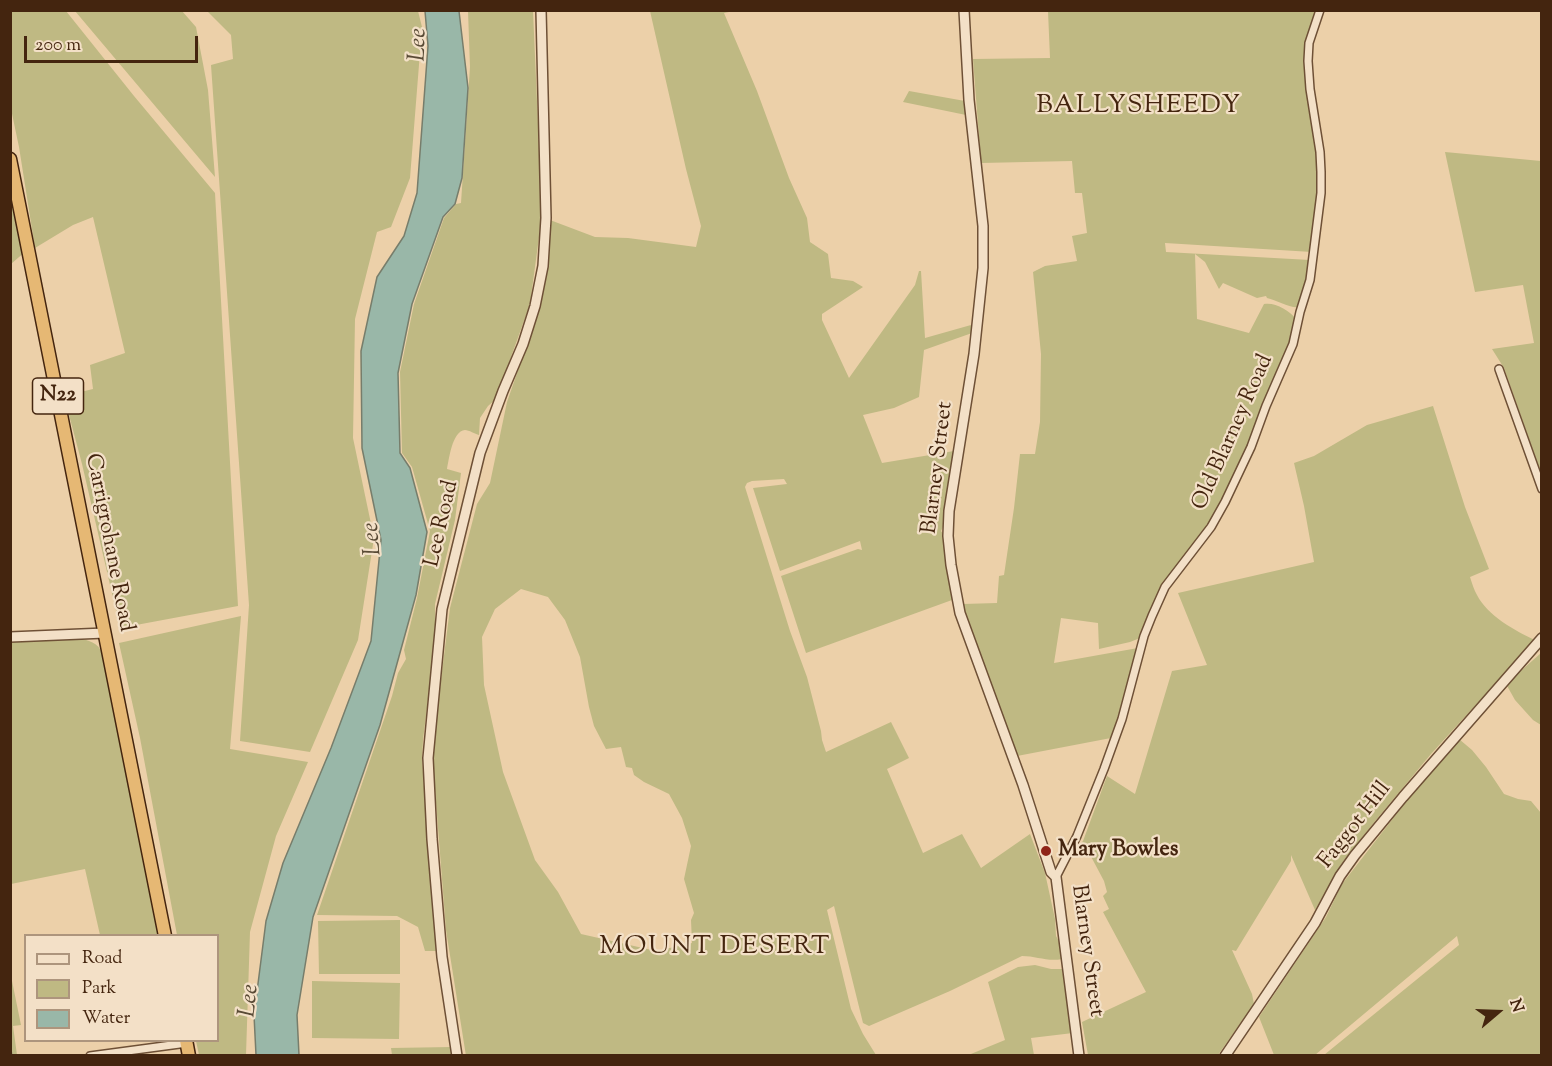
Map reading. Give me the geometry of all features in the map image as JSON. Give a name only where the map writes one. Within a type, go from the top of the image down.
[{"type":"highway","name":"Carrigrohane Road","points":[[10,159],[165,934]]},
{"type":"highway","points":[[186,1042],[189,1056]]},
{"type":"street","name":"Lee Road","points":[[457,1056],[442,957],[428,758],[442,609],[480,453],[523,345],[535,306],[543,266],[546,218],[541,10]]},
{"type":"street","name":"Blarney Street","points":[[963,10],[969,100],[983,226],[983,268],[974,354],[949,511],[948,536],[951,565],[960,613],[1023,785],[1051,872],[1056,877],[1079,1056]]},
{"type":"street","name":"Old Blarney Road","points":[[1056,877],[1077,836],[1108,758],[1122,719],[1144,636],[1165,586],[1211,527],[1225,502],[1251,447],[1293,344],[1310,280],[1321,193],[1322,172],[1308,61],[1309,43],[1320,10]]},
{"type":"street","points":[[1499,369],[1542,489]]},
{"type":"street","points":[[10,637],[105,633]]},
{"type":"street","name":"Faggot Hill","points":[[1225,1056],[1315,923],[1340,876],[1355,855],[1410,788],[1542,638]]},
{"type":"street","points":[[90,1056],[186,1042]]},
{"type":"green space","points":[[10,11],[66,11],[215,193],[238,606],[120,628],[64,396],[93,389],[90,365],[125,353],[93,217],[73,225],[35,248],[11,109]]},
{"type":"green space","points":[[75,11],[182,11],[196,27],[208,90],[215,177]]},
{"type":"green space","points":[[207,11],[418,11],[422,27],[410,178],[391,227],[377,232],[355,319],[353,438],[374,538],[358,640],[310,752],[240,741],[249,605],[211,65],[233,59],[231,35]]},
{"type":"green space","points":[[468,11],[533,11],[542,215],[530,304],[496,399],[480,418],[479,435],[465,430],[457,435],[447,469],[461,473],[455,520],[435,604],[432,666],[423,740],[422,759],[436,951],[425,951],[418,927],[397,916],[317,915],[398,673],[406,659],[404,650],[430,531],[412,467],[402,453],[400,372],[414,304],[444,218],[456,204],[461,203],[470,67]]},
{"type":"green space","points":[[650,11],[734,11],[724,13],[807,218],[810,242],[828,254],[831,278],[853,281],[863,287],[822,314],[822,320],[849,378],[915,285],[919,271],[921,271],[925,338],[971,325],[972,333],[924,350],[919,397],[894,408],[863,415],[882,463],[954,451],[945,523],[941,531],[945,537],[952,600],[806,653],[781,576],[858,549],[862,550],[860,541],[780,571],[753,488],[787,484],[784,479],[752,481],[745,487],[790,631],[807,677],[826,752],[891,722],[909,758],[887,769],[923,853],[962,834],[981,868],[1030,834],[1045,873],[1062,959],[1022,956],[950,991],[869,1026],[863,1023],[834,906],[827,910],[851,1009],[876,1055],[466,1056],[446,930],[432,751],[450,608],[477,504],[490,483],[507,402],[540,307],[548,262],[550,220],[595,237],[628,238],[696,247],[701,226]],"holes":[[[521,589],[548,597],[565,620],[580,657],[594,726],[606,749],[621,747],[626,767],[632,768],[634,775],[644,782],[669,794],[682,818],[691,846],[684,879],[694,913],[691,920],[692,943],[656,951],[581,934],[558,892],[535,860],[503,772],[484,685],[482,637],[495,609]]]},
{"type":"green space","points":[[1048,11],[1316,11],[1304,47],[1304,61],[1318,173],[1312,252],[1165,243],[1166,252],[1310,260],[1300,307],[1296,307],[1288,306],[1266,296],[1257,298],[1223,283],[1219,289],[1205,262],[1195,254],[1197,319],[1249,333],[1264,304],[1277,305],[1296,319],[1290,348],[1228,488],[1208,525],[1165,582],[1140,638],[1099,649],[1098,623],[1061,618],[1054,663],[1138,648],[1111,738],[1017,756],[963,604],[997,603],[999,576],[1004,575],[1020,454],[1035,454],[1040,422],[1041,354],[1033,272],[1045,266],[1077,261],[1072,236],[1087,233],[1082,193],[1075,193],[1072,161],[981,163],[973,59],[1050,58]]},
{"type":"green space","points":[[909,91],[965,101],[966,115],[903,102]]},
{"type":"green space","points":[[1445,152],[1541,161],[1541,473],[1504,368],[1492,349],[1534,343],[1523,285],[1475,292]]},
{"type":"green space","points":[[10,179],[26,251],[11,264],[10,264]]},
{"type":"green space","points":[[1433,406],[1465,507],[1489,569],[1470,577],[1475,591],[1494,616],[1535,640],[1431,754],[1376,820],[1342,863],[1315,910],[1291,855],[1291,861],[1236,951],[1232,950],[1252,994],[1254,1004],[1218,1055],[1088,1055],[1082,1022],[1146,992],[1103,912],[1109,909],[1103,896],[1107,892],[1104,881],[1087,849],[1080,853],[1076,849],[1083,841],[1107,776],[1135,794],[1172,671],[1207,665],[1178,593],[1314,562],[1294,463],[1314,456],[1367,425]]},
{"type":"green space","points":[[241,616],[230,749],[308,762],[276,836],[250,932],[246,1055],[199,1055],[196,1042],[219,1042],[219,934],[177,934],[140,738],[119,643]]},
{"type":"green space","points":[[81,639],[96,644],[100,649],[104,657],[159,934],[100,934],[85,869],[11,884],[10,641]]},
{"type":"green space","points":[[1541,653],[1541,725],[1533,720],[1515,700],[1506,684]]},
{"type":"green space","points":[[1459,739],[1486,767],[1504,794],[1531,801],[1541,813],[1541,1055],[1324,1055],[1459,945],[1457,936],[1315,1055],[1274,1055],[1259,1017],[1326,917],[1342,884],[1405,803]]},
{"type":"green space","points":[[400,920],[400,974],[319,974],[318,921]]},
{"type":"green space","points":[[1035,965],[1062,969],[1073,1033],[1031,1038],[1034,1055],[966,1056],[1005,1040],[988,982],[1018,967]]},
{"type":"green space","points":[[11,976],[21,1025],[13,1026],[17,1055],[11,1055]]},
{"type":"green space","points":[[312,981],[400,983],[399,1039],[312,1038]]},
{"type":"green space","points":[[451,1047],[452,1055],[392,1055],[391,1048]]},
{"type":"water","points":[[425,11],[459,11],[468,88],[462,178],[455,204],[443,217],[412,304],[398,373],[400,453],[410,468],[427,532],[416,595],[380,725],[313,917],[297,1015],[299,1055],[256,1055],[254,1015],[266,921],[283,863],[331,748],[371,641],[381,540],[362,448],[361,351],[377,277],[404,236],[417,193],[428,46]]},
{"type":"waterway","points":[[10,1045],[12,1056]]},
{"type":"place","name":"Mary Bowles","points":[[1046,851]]},
{"type":"district","name":"BALLYSHEEDY","points":[[1139,108]]},
{"type":"district","name":"MOUNT DESERT","points":[[715,949]]},
{"type":"water label","name":"Lee","points":[[420,45]]},
{"type":"water label","name":"Lee","points":[[374,539]]},
{"type":"water label","name":"Lee","points":[[251,1001]]}]
